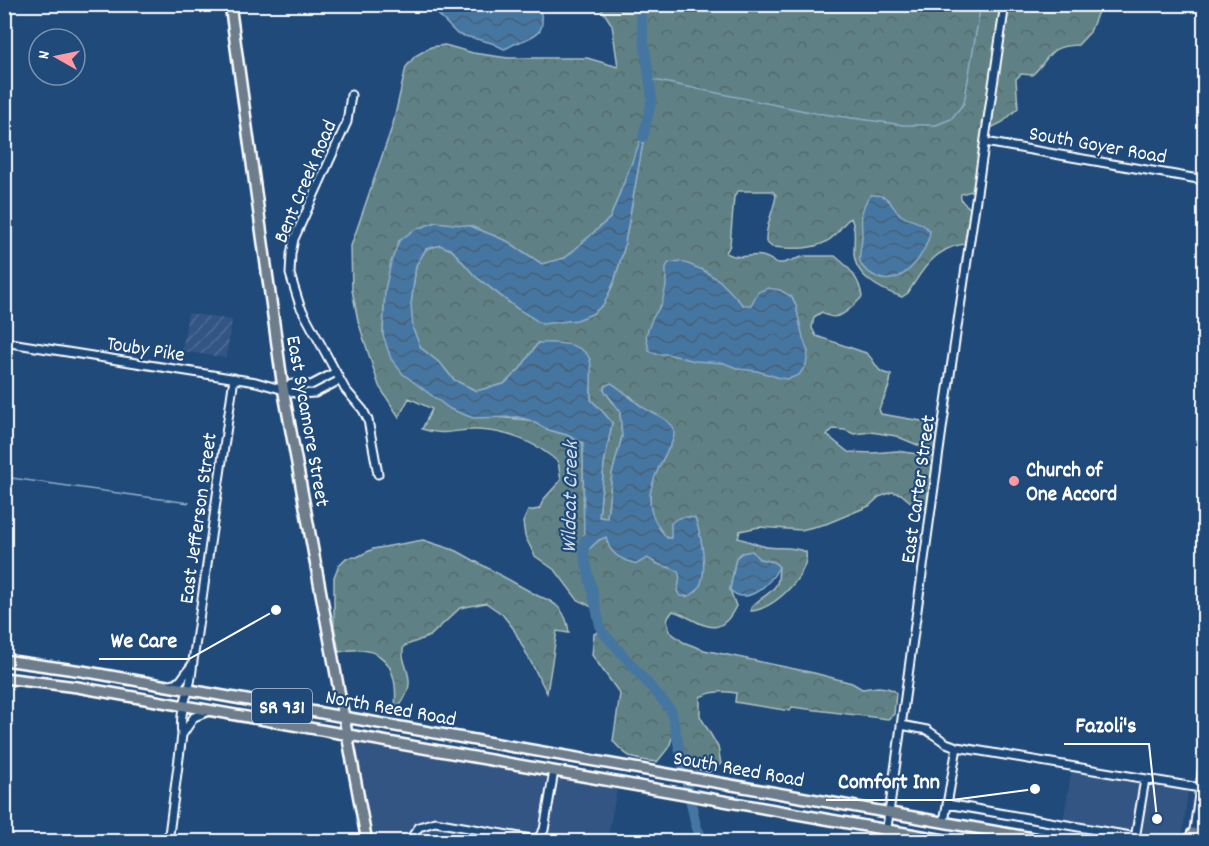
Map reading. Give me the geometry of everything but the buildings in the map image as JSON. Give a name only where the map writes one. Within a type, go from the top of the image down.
[{"type":"main road","name":"East Sycamore Street","points":[[230,4],[283,388],[367,842]]},
{"type":"main road","name":"North Reed Road","points":[[4,660],[189,689],[559,754]]},
{"type":"main road","name":"North Reed Road","points":[[4,678],[77,687],[554,771]]},
{"type":"main road","name":"South Reed Road","points":[[559,754],[1056,842]]},
{"type":"main road","name":"South Reed Road","points":[[554,771],[956,842]]},
{"type":"street","name":"East Carter Street","points":[[885,842],[1005,4]]},
{"type":"street","name":"Bent Creek Road","points":[[351,95],[347,122],[294,239],[290,274],[300,306],[345,389],[363,410],[368,420],[378,474]]},
{"type":"street","name":"South Goyer Road","points":[[985,142],[1204,180]]},
{"type":"street","name":"Touby Pike","points":[[4,342],[234,378],[283,388],[294,393],[315,393],[340,380]]},
{"type":"street","name":"Touby Pike","points":[[283,388],[292,384],[311,385],[336,372]]},
{"type":"street","name":"East Jefferson Street","points":[[168,842],[182,735],[180,721],[182,706],[189,689],[234,378]]},
{"type":"street","points":[[167,686],[184,677],[193,661]]},
{"type":"street","points":[[182,735],[194,717],[210,711]]},
{"type":"street","points":[[901,725],[927,730],[946,743],[957,747],[1200,788]]},
{"type":"street","points":[[944,822],[957,747]]},
{"type":"street","points":[[1192,839],[1204,759]]},
{"type":"street","points":[[408,842],[419,827],[435,822],[531,839],[538,838],[544,830],[554,771]]},
{"type":"street","points":[[947,804],[1135,839],[1145,778]]},
{"type":"shaded area","points":[[188,313],[232,320],[226,358],[182,351]]},
{"type":"shaded area","points":[[360,743],[617,789],[607,841],[450,841],[450,833],[427,832],[418,841],[371,841],[356,748]]},
{"type":"shaded area","points":[[1072,768],[1188,790],[1183,832],[1169,841],[1140,841],[1062,828]]},
{"type":"green space","points":[[599,5],[1002,5],[975,182],[972,191],[961,194],[962,201],[971,209],[964,244],[945,250],[930,261],[908,293],[902,297],[894,294],[877,286],[863,275],[855,260],[854,230],[851,218],[835,235],[822,244],[797,248],[772,247],[766,242],[766,236],[776,195],[772,191],[738,191],[734,197],[730,245],[726,253],[739,257],[762,256],[775,263],[783,263],[805,256],[835,256],[840,260],[856,279],[862,297],[843,314],[833,317],[822,312],[814,317],[812,328],[816,336],[866,353],[882,372],[891,374],[889,387],[879,409],[881,414],[933,423],[938,428],[932,451],[896,436],[871,432],[854,434],[845,430],[833,429],[827,435],[848,452],[897,451],[934,458],[926,509],[918,508],[901,494],[892,492],[879,497],[869,506],[826,524],[801,530],[759,527],[740,531],[738,538],[772,548],[796,549],[806,552],[806,561],[796,581],[769,605],[751,611],[754,605],[775,587],[779,567],[774,562],[759,559],[752,552],[742,553],[735,562],[730,590],[736,606],[722,624],[715,627],[708,626],[673,611],[667,619],[669,631],[683,642],[704,650],[814,673],[852,683],[862,689],[878,687],[893,690],[896,693],[894,714],[888,719],[792,707],[790,711],[735,702],[736,693],[709,694],[700,697],[700,716],[718,747],[721,764],[709,772],[692,768],[682,760],[675,729],[669,747],[657,762],[632,758],[613,741],[620,694],[592,655],[594,634],[601,630],[597,610],[577,599],[556,571],[535,556],[525,536],[523,522],[528,511],[539,509],[544,499],[561,480],[558,462],[531,443],[510,435],[477,430],[443,433],[422,429],[432,409],[409,398],[399,417],[379,386],[358,321],[352,290],[351,246],[393,124],[406,67],[415,56],[431,47],[445,45],[473,53],[508,58],[587,58],[618,67],[612,25]],"holes":[[[645,130],[624,248],[614,282],[604,304],[592,314],[518,309],[475,276],[452,250],[440,245],[426,249],[416,265],[411,304],[412,329],[421,348],[441,364],[454,380],[477,391],[504,384],[520,369],[538,343],[590,360],[591,400],[612,423],[604,464],[599,517],[607,518],[612,474],[622,437],[620,412],[604,390],[630,396],[642,407],[671,425],[665,455],[651,482],[650,511],[654,522],[666,538],[671,538],[687,597],[679,584],[680,573],[607,536],[584,553],[583,443],[529,420],[496,417],[383,335],[385,290],[399,241],[470,226],[507,241],[542,264],[565,258],[610,218]]]},
{"type":"green space","points":[[1005,5],[1147,5],[1111,6],[1099,9],[1090,32],[1078,45],[1055,50],[1032,75],[1021,74],[1016,79],[1018,108],[1003,122],[987,130]]},
{"type":"green space","points":[[423,540],[457,551],[551,601],[560,609],[566,619],[569,633],[557,631],[547,693],[513,628],[502,614],[486,603],[460,608],[430,636],[404,646],[403,655],[409,683],[399,707],[395,707],[394,680],[385,660],[377,654],[366,651],[339,652],[334,626],[334,577],[339,565],[346,558],[357,557],[373,549]]},
{"type":"water","points":[[429,5],[538,5],[542,26],[536,34],[504,49],[492,43],[457,34]]},
{"type":"water","points":[[646,126],[624,248],[614,282],[604,304],[592,314],[577,320],[542,324],[475,276],[452,250],[440,245],[426,249],[416,265],[411,304],[413,329],[421,348],[441,364],[454,380],[476,391],[504,384],[520,369],[538,343],[567,344],[587,354],[591,364],[591,400],[612,423],[604,464],[599,517],[607,518],[612,474],[622,437],[620,411],[604,390],[605,386],[611,383],[672,426],[674,437],[655,476],[650,506],[653,517],[667,538],[671,538],[671,523],[682,517],[695,518],[703,552],[702,578],[699,588],[691,595],[680,596],[677,591],[680,575],[676,570],[647,558],[637,564],[621,558],[610,548],[606,537],[599,540],[584,554],[583,443],[518,417],[473,418],[450,409],[403,374],[391,359],[383,335],[385,290],[391,262],[399,241],[414,230],[436,222],[470,226],[507,241],[542,264],[565,258],[610,218]]},
{"type":"water","points":[[871,195],[883,196],[901,215],[924,225],[930,232],[917,261],[910,269],[892,279],[883,279],[873,275],[860,262],[862,214]]},
{"type":"water","points":[[680,261],[703,270],[720,281],[743,305],[751,305],[758,292],[768,288],[780,290],[792,297],[808,352],[806,365],[799,375],[788,379],[780,378],[757,371],[739,369],[724,363],[695,361],[649,351],[646,335],[662,303],[666,286],[666,267],[669,263]]},
{"type":"water","points":[[752,551],[759,559],[774,562],[779,567],[758,591],[751,595],[737,595],[730,590],[736,558],[742,553]]},
{"type":"waterway","name":"Wildcat Creek","points":[[639,4],[652,99],[643,137]]},
{"type":"waterway","points":[[649,79],[815,113],[904,125],[936,125],[951,119],[964,103],[981,4]]},
{"type":"waterway","points":[[4,477],[189,503]]},
{"type":"waterway","name":"Wildcat Creek","points":[[585,540],[584,554],[601,630],[671,710],[696,826],[704,842]]},
{"type":"place","name":"Church of One Accord","points":[[1014,481]]},
{"type":"place","name":"We Care","points":[[276,610]]},
{"type":"place","name":"Comfort Inn","points":[[1035,789]]},
{"type":"place","name":"Fazoli's","points":[[1157,819]]}]
